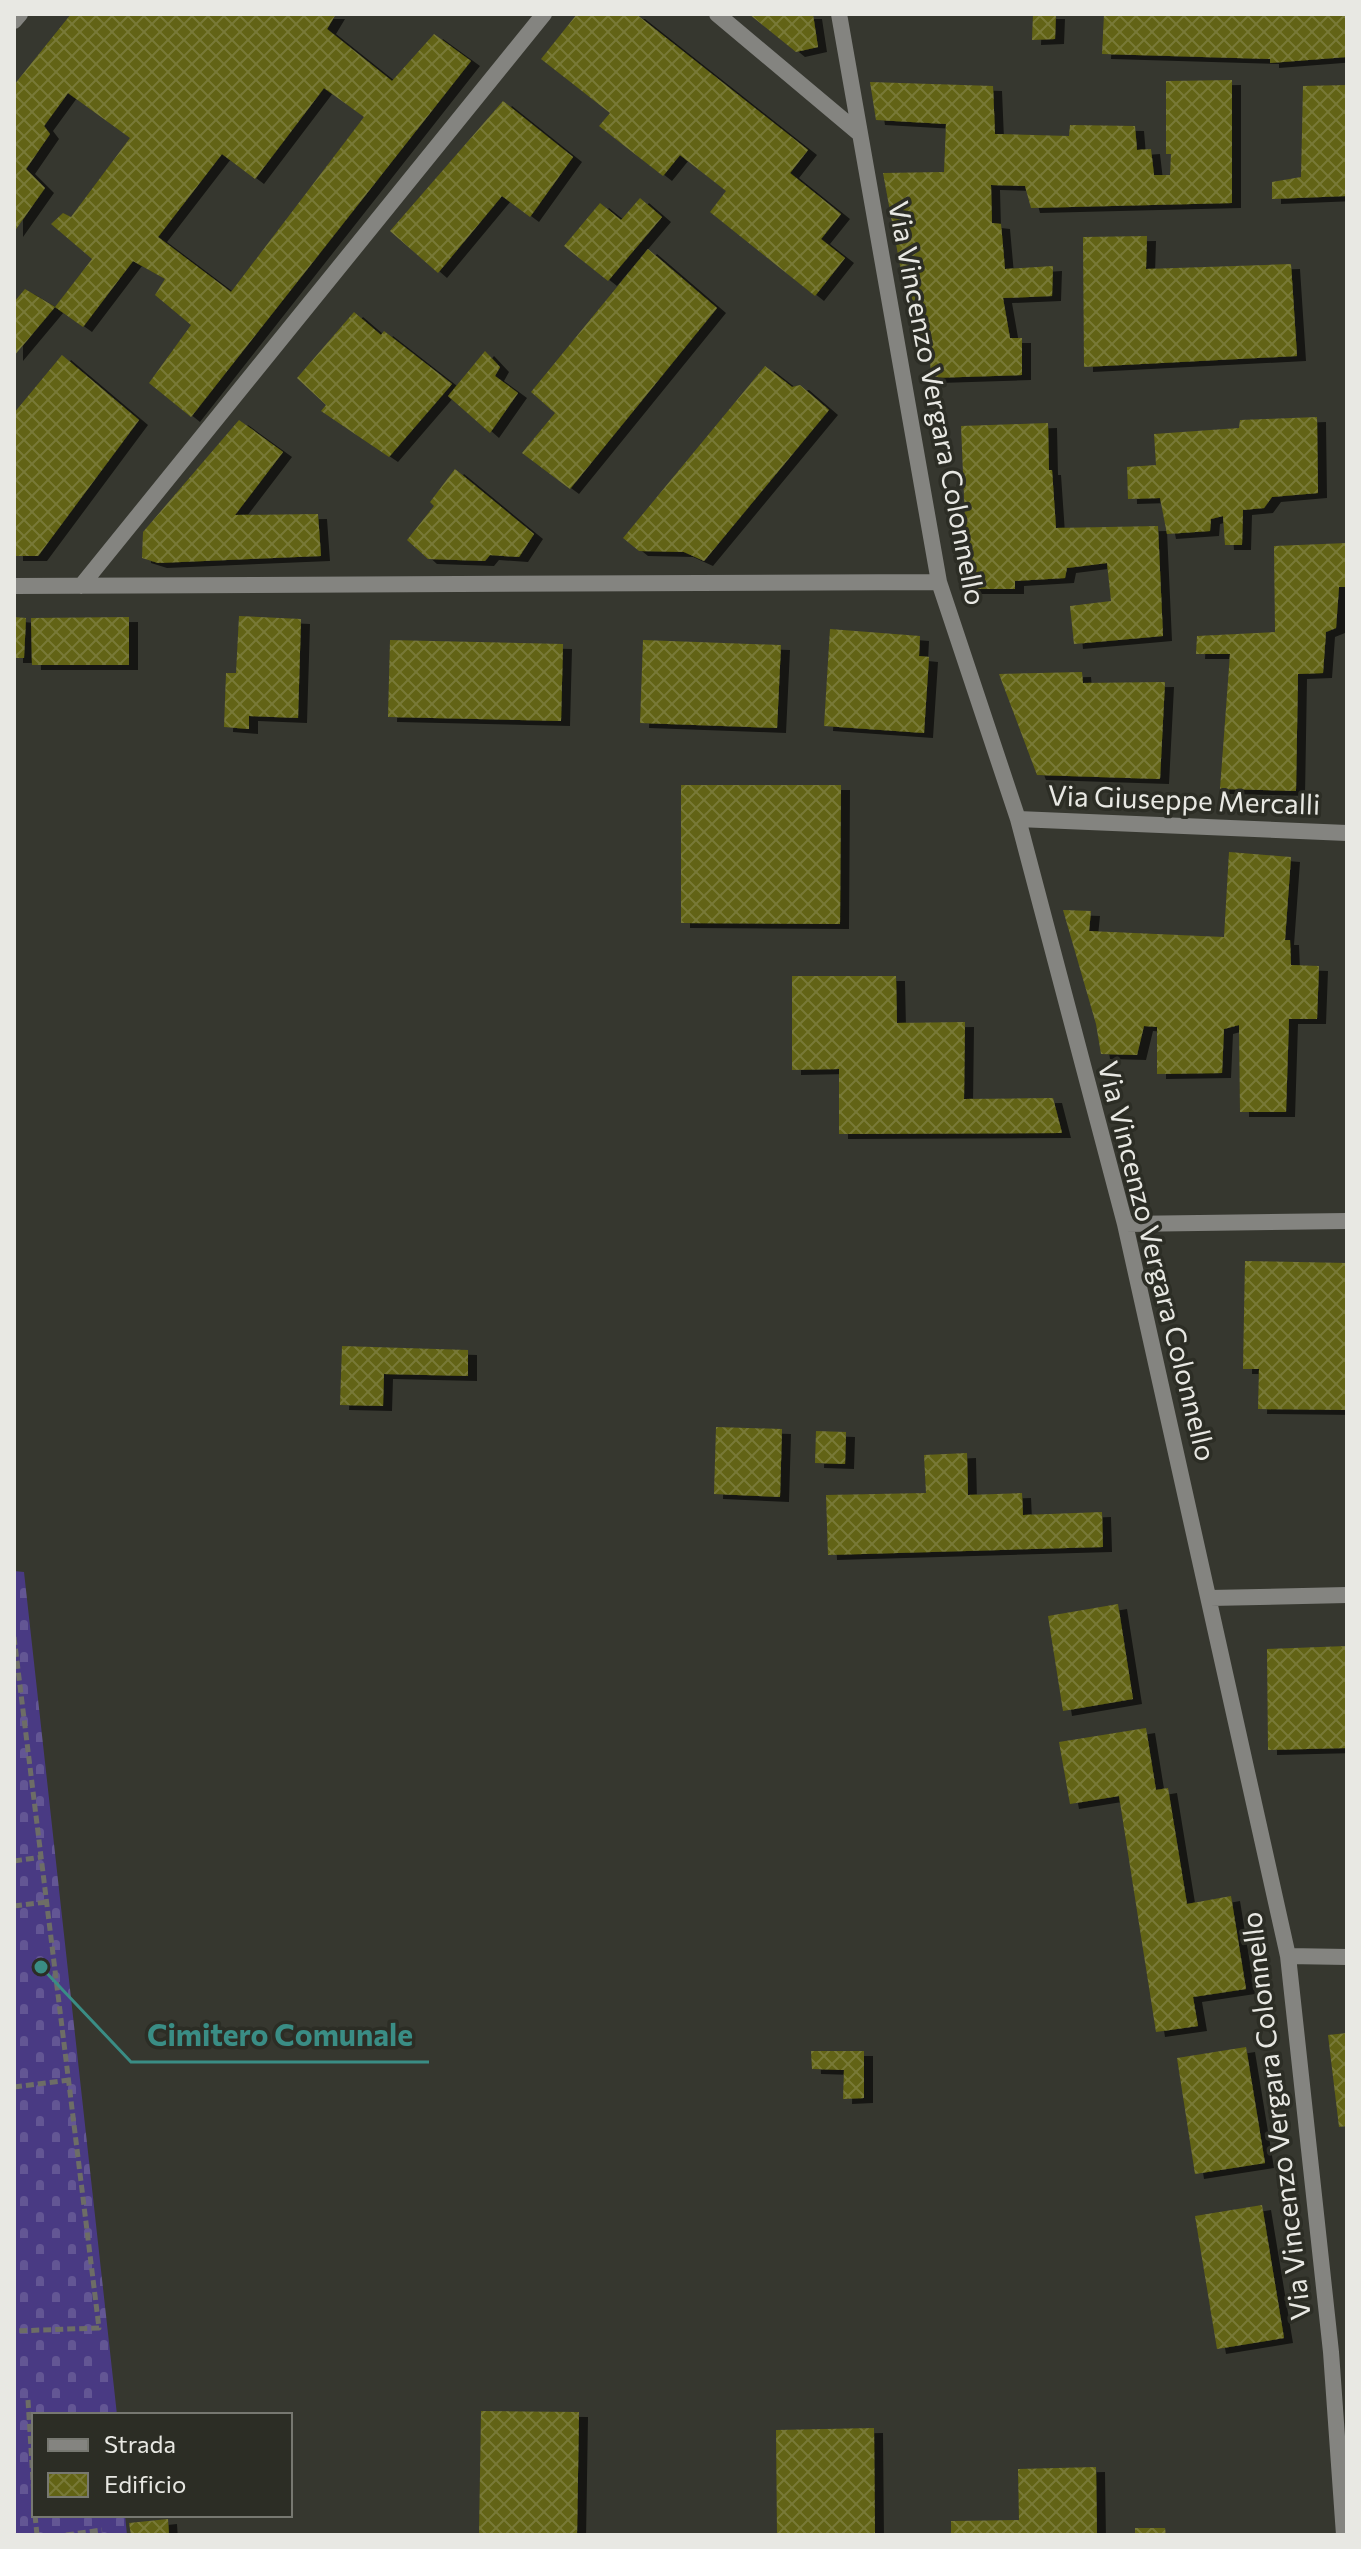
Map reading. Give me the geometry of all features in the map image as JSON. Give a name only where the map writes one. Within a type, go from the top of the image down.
[{"type":"street","points":[[14,21],[20,14]]},
{"type":"street","points":[[81,586],[544,14]]},
{"type":"street","points":[[717,14],[860,134]]},
{"type":"street","name":"Via Vincenzo Vergara Colonnello","points":[[839,14],[939,582],[1018,819],[1125,1224],[1288,1956],[1339,2352],[1344,2535]]},
{"type":"street","points":[[14,586],[939,582]]},
{"type":"street","name":"Via Giuseppe Mercalli","points":[[1018,819],[1347,833]]},
{"type":"street","points":[[1125,1224],[1347,1221]]},
{"type":"street","points":[[1210,1598],[1347,1595]]},
{"type":"street","points":[[1288,1956],[1347,1957]]},
{"type":"path","points":[[14,1637],[99,2328],[14,2331]]},
{"type":"path","points":[[14,1861],[42,1857]]},
{"type":"path","points":[[14,1906],[47,1902]]},
{"type":"path","points":[[14,2087],[69,2080]]},
{"type":"path","points":[[28,2400],[32,2465]]},
{"type":"path","points":[[66,2535],[102,2530]]},
{"type":"green space","points":[[14,1571],[24,1572],[117,2413],[32,2413],[32,2517],[125,2517],[127,2535],[14,2535]]},
{"type":"building","points":[[71,14],[336,14],[327,29],[392,81],[434,34],[471,61],[191,417],[149,383],[191,325],[155,295],[165,279],[133,261],[83,327],[55,307],[92,259],[51,224],[63,213],[71,217],[130,138],[68,93],[44,126],[50,134],[26,169],[45,188],[14,232],[14,85]],"holes":[[[324,88],[364,117],[231,292],[158,237],[222,154],[255,179]]]},
{"type":"building","points":[[577,14],[636,14],[808,150],[790,173],[841,214],[821,239],[845,258],[815,296],[710,212],[726,191],[680,155],[663,176],[599,126],[610,113],[541,59]]},
{"type":"building","points":[[749,14],[813,14],[818,47],[796,52]]},
{"type":"building","points":[[1033,14],[1056,14],[1055,39],[1032,40]]},
{"type":"building","points":[[1104,14],[1347,14],[1347,57],[1270,63],[1270,59],[1102,54]]},
{"type":"building","points":[[1232,80],[1232,203],[1031,208],[1025,186],[991,185],[992,223],[1001,224],[1005,269],[1053,266],[1052,296],[1003,298],[1010,338],[1022,338],[1022,375],[931,378],[929,343],[914,342],[883,173],[944,172],[946,124],[876,120],[870,82],[993,86],[995,134],[1069,136],[1070,125],[1135,126],[1137,150],[1151,149],[1154,175],[1170,175],[1171,154],[1166,154],[1166,81]]},
{"type":"building","points":[[1347,85],[1347,196],[1272,199],[1272,182],[1301,177],[1303,86]]},
{"type":"building","points":[[503,101],[573,157],[530,217],[502,196],[438,273],[390,231]]},
{"type":"building","points":[[640,198],[662,217],[608,281],[564,246],[600,203],[621,220]]},
{"type":"building","points":[[1147,236],[1146,269],[1291,264],[1297,356],[1084,367],[1083,237]]},
{"type":"building","points":[[648,249],[717,308],[570,489],[522,453],[555,413],[531,392]]},
{"type":"building","points":[[25,289],[55,307],[14,356],[14,302]]},
{"type":"building","points":[[354,312],[381,335],[384,331],[452,384],[389,457],[321,411],[326,405],[297,378]]},
{"type":"building","points":[[485,351],[500,367],[495,376],[518,393],[490,433],[448,396]]},
{"type":"building","points":[[62,355],[139,420],[38,556],[14,556],[14,413]]},
{"type":"building","points":[[765,366],[792,387],[800,385],[829,410],[704,561],[684,552],[639,551],[623,538]]},
{"type":"building","points":[[1317,417],[1318,493],[1272,497],[1264,508],[1243,510],[1242,545],[1225,545],[1223,516],[1211,519],[1210,531],[1167,534],[1160,498],[1128,499],[1127,467],[1156,465],[1154,434],[1239,428],[1240,420]]},
{"type":"building","points":[[239,420],[283,452],[235,515],[318,514],[321,556],[158,563],[142,558],[143,532]]},
{"type":"building","points":[[1048,423],[1049,470],[1052,470],[1056,528],[1158,526],[1163,636],[1074,644],[1070,606],[1111,601],[1107,563],[1067,568],[1065,578],[1015,581],[1015,589],[968,589],[961,426]]},
{"type":"building","points":[[455,469],[534,534],[519,557],[490,555],[485,561],[428,559],[407,540],[434,506],[430,502]]},
{"type":"building","points":[[1347,543],[1347,587],[1339,587],[1336,628],[1326,632],[1323,673],[1298,674],[1296,791],[1220,789],[1230,654],[1196,654],[1197,636],[1275,632],[1274,546]]},
{"type":"building","points":[[239,616],[301,619],[298,718],[249,716],[249,729],[224,727],[226,673],[236,673]]},
{"type":"building","points":[[14,617],[26,618],[24,658],[14,658]]},
{"type":"building","points":[[129,617],[129,665],[32,665],[31,618]]},
{"type":"building","points":[[830,629],[920,636],[919,656],[929,657],[924,733],[824,726]]},
{"type":"building","points":[[390,640],[563,644],[561,721],[388,717]]},
{"type":"building","points":[[643,640],[781,645],[777,728],[640,723]]},
{"type":"building","points":[[1082,672],[1083,683],[1165,682],[1160,779],[1037,775],[999,674]]},
{"type":"building","points":[[681,785],[841,785],[840,924],[681,923]]},
{"type":"building","points":[[1229,852],[1291,857],[1285,940],[1290,940],[1291,965],[1319,966],[1317,1019],[1289,1019],[1286,1112],[1240,1112],[1239,1025],[1224,1029],[1222,1073],[1157,1074],[1157,1027],[1144,1026],[1137,1055],[1101,1054],[1096,1024],[1063,910],[1091,911],[1089,931],[1224,937]]},
{"type":"building","points":[[792,976],[896,976],[897,1023],[965,1022],[964,1099],[1053,1098],[1062,1133],[839,1134],[839,1069],[792,1070]]},
{"type":"building","points":[[1245,1261],[1347,1263],[1347,1410],[1258,1409],[1259,1369],[1243,1369]]},
{"type":"building","points":[[342,1346],[468,1350],[468,1376],[384,1374],[383,1406],[340,1405]]},
{"type":"building","points":[[716,1427],[782,1429],[780,1497],[714,1494]]},
{"type":"building","points":[[816,1431],[846,1432],[845,1464],[815,1463]]},
{"type":"building","points":[[967,1453],[968,1495],[1022,1493],[1023,1515],[1102,1512],[1103,1547],[828,1555],[826,1495],[926,1493],[924,1455]]},
{"type":"building","points":[[1118,1604],[1133,1699],[1063,1711],[1048,1616]]},
{"type":"building","points":[[1347,1646],[1347,1748],[1268,1750],[1267,1649]]},
{"type":"building","points":[[1146,1728],[1156,1790],[1168,1788],[1187,1904],[1231,1896],[1246,1989],[1193,1997],[1198,2026],[1156,2032],[1119,1796],[1070,1804],[1059,1742]]},
{"type":"building","points":[[1347,2033],[1347,2126],[1339,2127],[1328,2035]]},
{"type":"building","points":[[1246,2047],[1265,2163],[1195,2174],[1177,2058]]},
{"type":"building","points":[[811,2051],[864,2051],[864,2098],[843,2099],[844,2070],[812,2069]]},
{"type":"building","points":[[1262,2205],[1284,2338],[1217,2349],[1195,2216]]},
{"type":"building","points":[[481,2411],[579,2412],[577,2535],[479,2535]]},
{"type":"building","points":[[874,2428],[875,2535],[777,2535],[776,2430]]},
{"type":"building","points":[[1096,2467],[1097,2535],[951,2535],[951,2521],[1019,2520],[1018,2469]]},
{"type":"building","points":[[168,2519],[169,2535],[131,2535],[129,2523]]},
{"type":"building","points":[[1135,2528],[1165,2528],[1166,2535],[1135,2535]]},
{"type":"place","name":"Cimitero Comunale","points":[[41,1967]]}]
